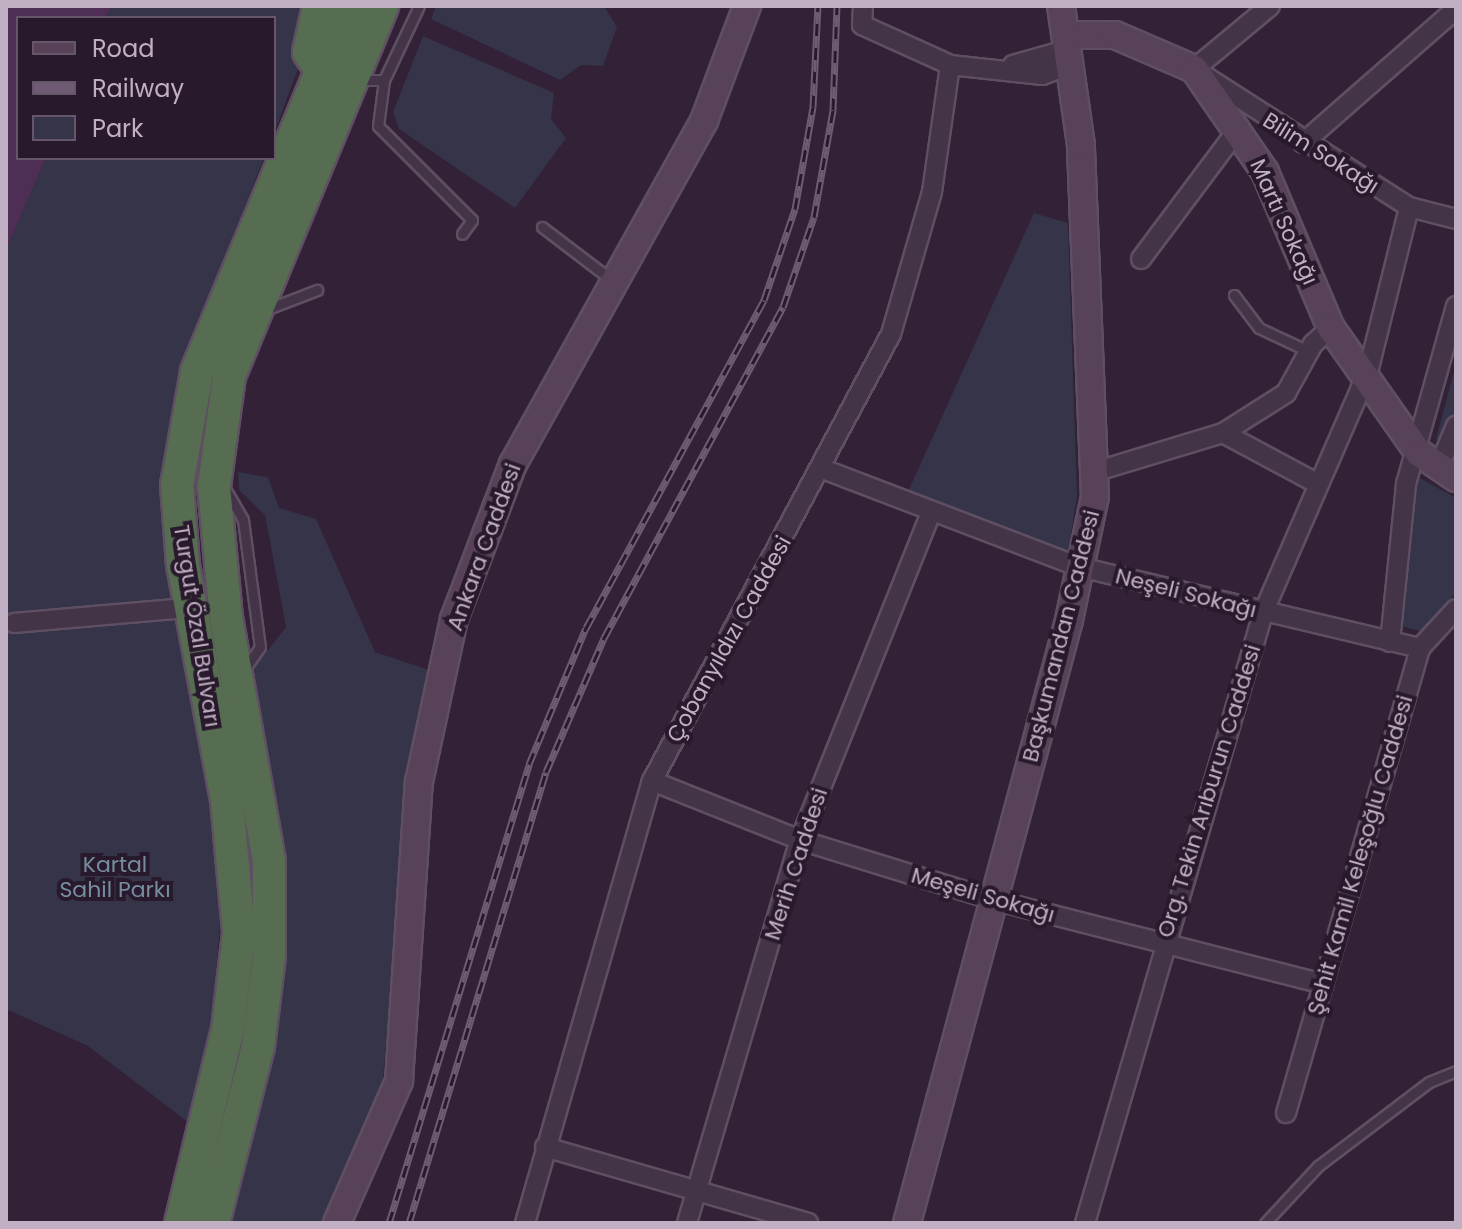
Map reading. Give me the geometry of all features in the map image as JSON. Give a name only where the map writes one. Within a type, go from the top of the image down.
[{"type":"highway","points":[[319,6],[309,52],[320,74],[351,80]]},
{"type":"highway","name":"Turgut Özal Bulvarı","points":[[181,1223],[228,1029],[239,932],[227,800],[183,565],[177,485],[197,371],[348,6]]},
{"type":"highway","name":"Turgut Özal Bulvarı","points":[[213,1223],[258,1047],[269,956],[269,861],[237,680],[216,473],[229,376],[382,6]]},
{"type":"street","name":"Ankara Caddesi","points":[[337,1223],[399,1081],[419,782],[454,619],[513,464],[704,121],[747,6]]},
{"type":"street","points":[[863,6],[862,25],[950,65],[1032,65],[1069,49]]},
{"type":"street","name":"Başkumandan Caddesi","points":[[907,1223],[1080,567],[1094,472],[1069,49],[1061,6]]},
{"type":"street","points":[[1194,69],[1270,6]]},
{"type":"street","points":[[1303,143],[1456,9]]},
{"type":"street","name":"Martı Sokağı","points":[[1069,49],[1115,35],[1194,69],[1239,128],[1331,328],[1368,372],[1438,467]]},
{"type":"street","name":"Çobanyıldızı Caddesi","points":[[525,1223],[652,781],[823,469],[891,334],[919,248],[950,65]]},
{"type":"street","name":"Bilim Sokağı","points":[[1194,69],[1303,143],[1409,207],[1456,219]]},
{"type":"street","points":[[1141,259],[1239,128]]},
{"type":"street","name":"Org. Tekin Arıburun Caddesi","points":[[1085,1223],[1163,943],[1263,613],[1368,372],[1409,207]]},
{"type":"street","points":[[1438,467],[1456,306]]},
{"type":"street","points":[[1094,472],[1223,433],[1286,393],[1308,351],[1331,328]]},
{"type":"street","points":[[1390,642],[1406,484],[1438,467],[1456,426]]},
{"type":"street","points":[[1223,433],[1318,484]]},
{"type":"street","name":"Neşeli Sokağı","points":[[823,469],[931,513],[1080,567],[1420,648]]},
{"type":"street","name":"Merih Caddesi","points":[[687,1223],[800,840],[931,513]]},
{"type":"street","points":[[14,623],[174,609]]},
{"type":"street","name":"Şehit Kamil Keleşoğlu Caddesi","points":[[1286,1113],[1420,648],[1456,609]]},
{"type":"street","name":"Meşeli Sokağı","points":[[652,781],[800,840],[994,900],[1323,984]]},
{"type":"street","points":[[545,1147],[808,1223]]},
{"type":"lane","points":[[419,6],[384,80],[378,126],[472,220],[462,234]]},
{"type":"lane","points":[[351,80],[384,80]]},
{"type":"lane","points":[[542,227],[615,282]]},
{"type":"lane","points":[[255,314],[317,290]]},
{"type":"lane","points":[[1234,295],[1259,328],[1308,351]]},
{"type":"lane","points":[[1265,1223],[1318,1166],[1429,1082],[1456,1071]]},
{"type":"green space","points":[[111,6],[321,6],[276,129],[276,16],[107,16]]},
{"type":"green space","points":[[436,6],[604,6],[617,27],[603,66],[581,65],[560,80],[431,19]]},
{"type":"green space","points":[[423,36],[554,93],[551,119],[566,138],[515,208],[399,129],[393,112]]},
{"type":"green space","name":"Kartal Sahil Parkı","points":[[45,160],[263,160],[195,330],[168,448],[224,870],[213,1016],[188,1122],[88,1046],[6,1009],[6,250]]},
{"type":"green space","points":[[1034,213],[1068,223],[1077,496],[1068,554],[907,494]]},
{"type":"green space","points":[[1456,364],[1456,418],[1441,442],[1436,439]]},
{"type":"green space","points":[[238,472],[268,477],[279,508],[316,519],[375,652],[429,670],[410,786],[383,1078],[357,1156],[321,1223],[224,1223],[282,848],[254,668],[286,627],[265,515],[239,490]]},
{"type":"green space","points":[[1418,477],[1456,498],[1456,592],[1423,632],[1401,626]]},
{"type":"shaded area","points":[[6,6],[111,6],[107,16],[16,16],[16,160],[45,160],[6,250]]},
{"type":"railway","points":[[389,1223],[529,764],[586,628],[764,300],[795,209],[813,107],[818,6]]},
{"type":"railway","points":[[409,1223],[546,772],[604,638],[783,307],[814,217],[833,110],[837,6]]}]
